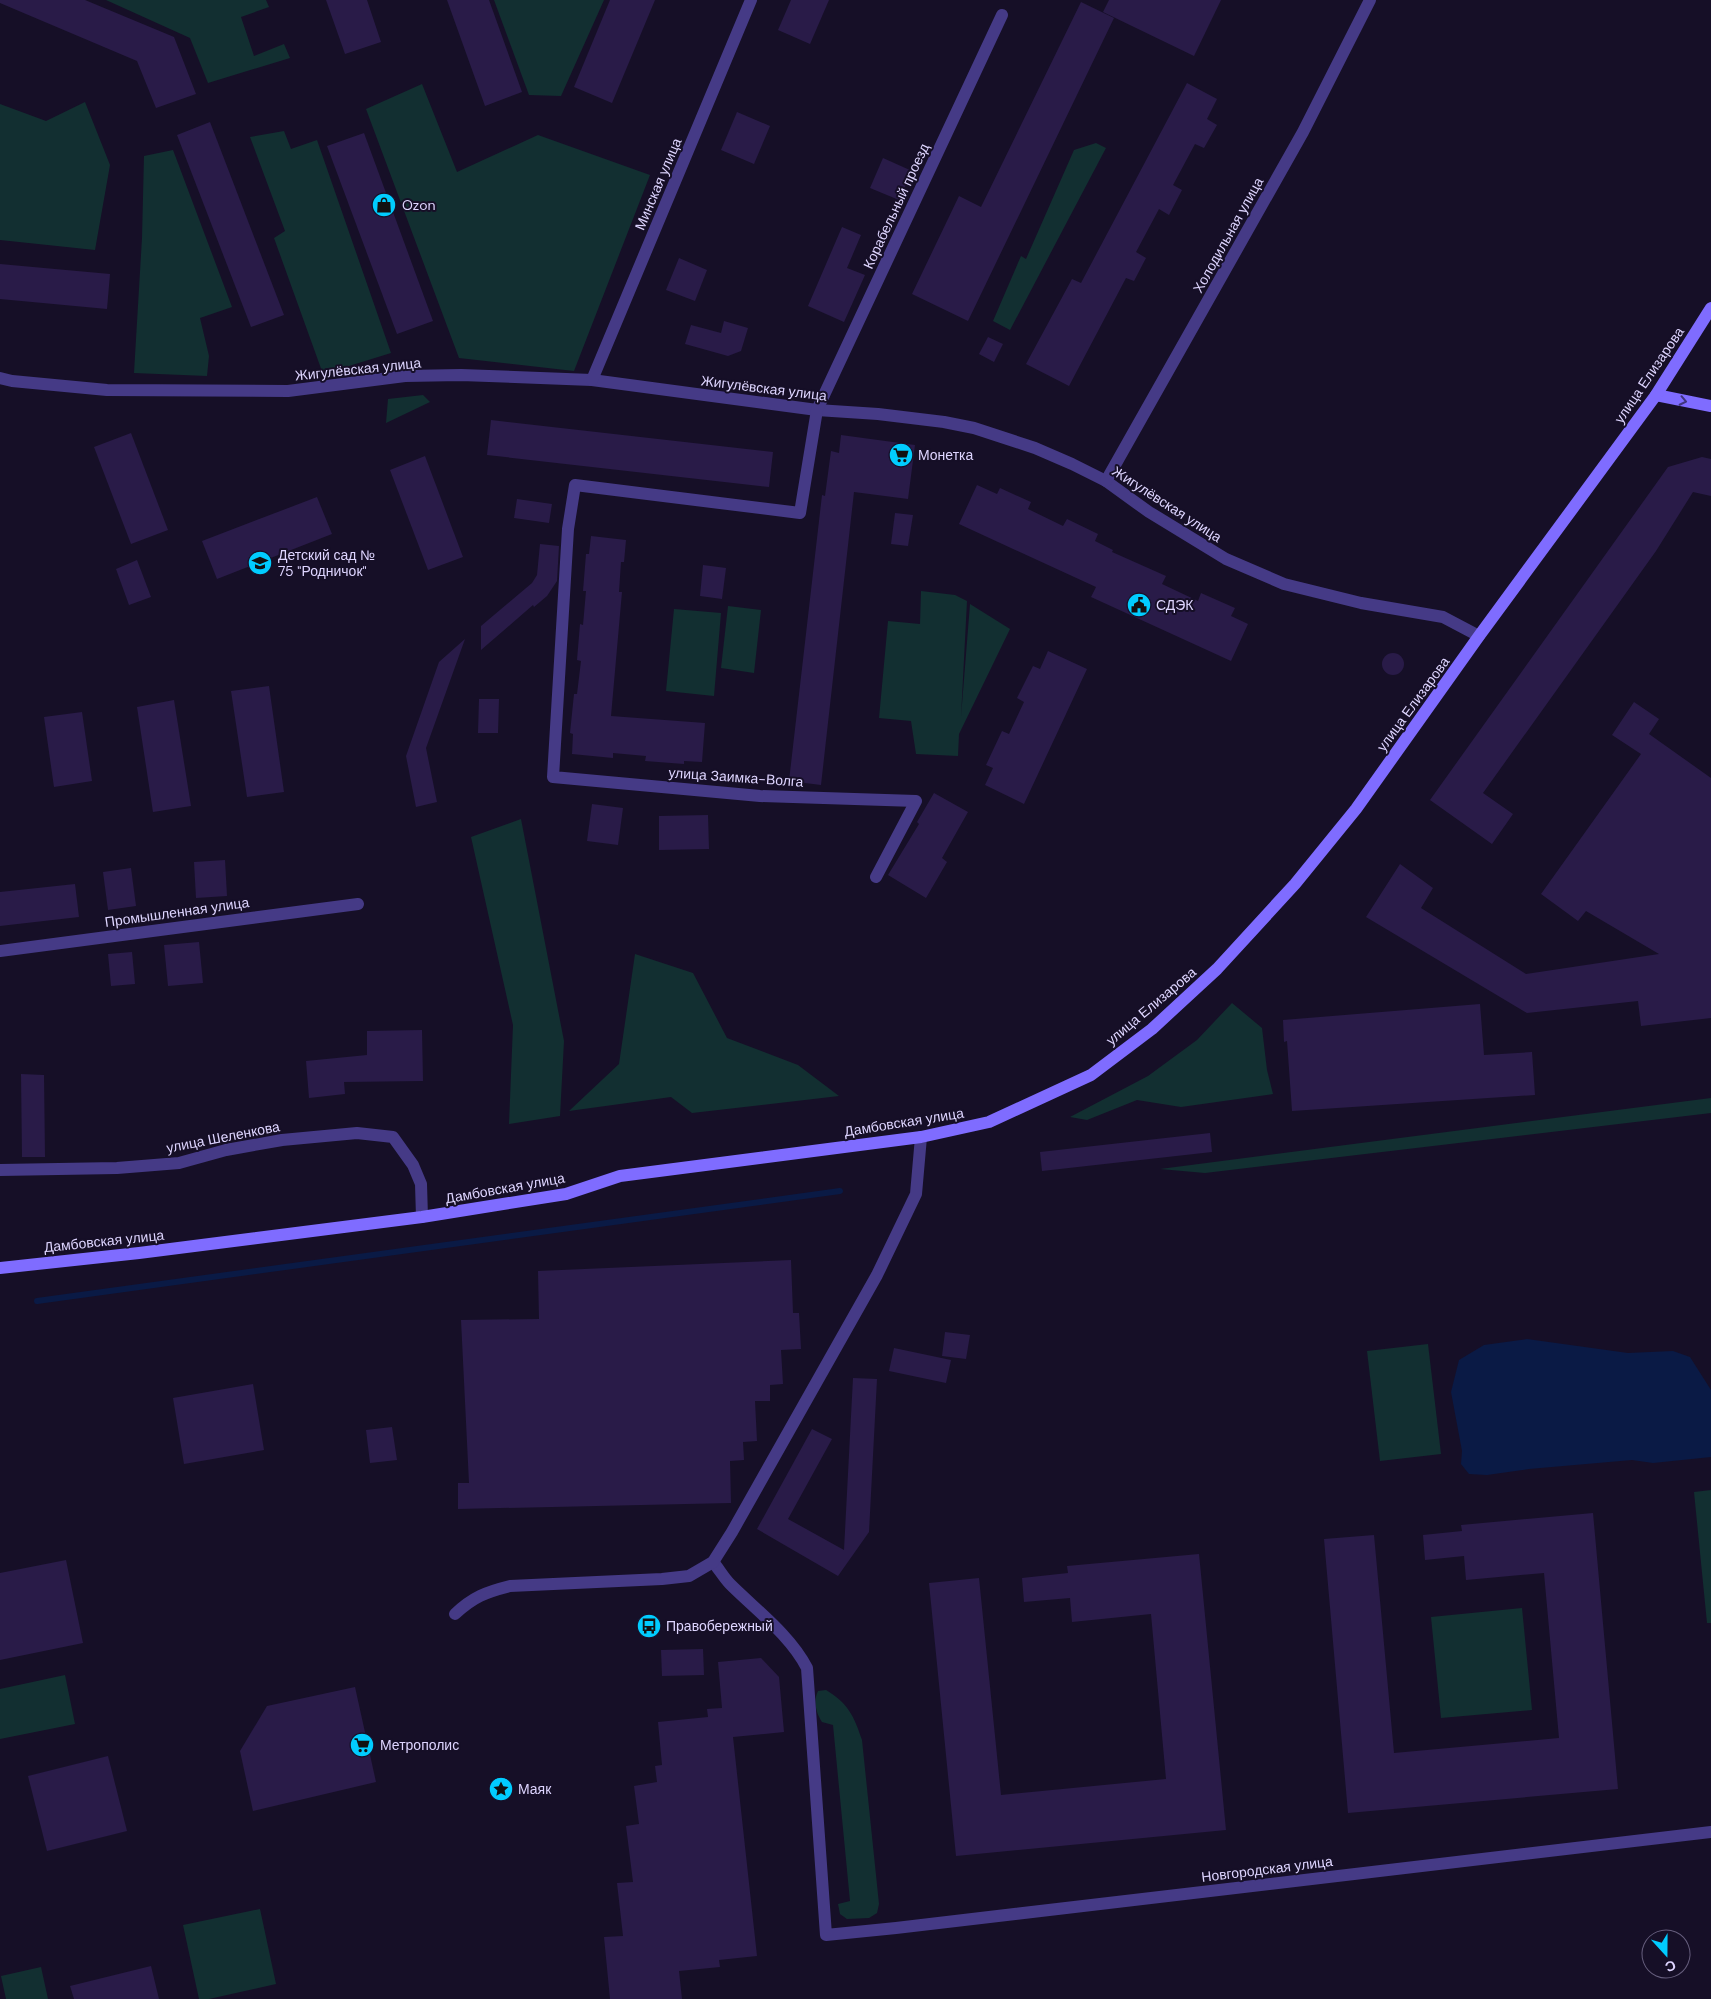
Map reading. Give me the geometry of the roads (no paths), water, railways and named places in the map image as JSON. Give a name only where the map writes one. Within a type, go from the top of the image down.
[{"type":"street","name":"Минская улица","points":[[592,380],[751,0]]},
{"type":"street","name":"Холодильная улица","points":[[1106,481],[1304,132],[1370,0]]},
{"type":"street","name":"Корабельный проезд","points":[[553,777],[568,528],[575,485],[800,513],[817,410],[1002,15]]},
{"type":"street","name":"улица Елизарова","points":[[1091,1075],[1152,1029],[1217,969],[1296,884],[1356,808],[1479,636],[1656,395],[1711,308]]},
{"type":"street","name":"Жигулёвская улица","points":[[0,378],[12,382],[107,390],[288,392],[405,376],[461,375],[592,380],[817,410],[878,414],[944,422],[974,428],[1035,448],[1106,481],[1149,512],[1226,559],[1284,584],[1361,603],[1443,617],[1479,636]]},
{"type":"street","points":[[1656,395],[1711,406]]},
{"type":"street","name":"улица Заимка-Волга","points":[[553,777],[760,796],[916,801],[876,877]]},
{"type":"street","name":"Промышленная улица","points":[[0,951],[358,904]]},
{"type":"street","name":"Дамбовская улица","points":[[0,1268],[140,1253],[422,1218],[566,1194],[620,1176],[921,1137],[989,1122],[1091,1075]]},
{"type":"street","name":"улица Шеленкова","points":[[0,1170],[118,1168],[179,1163],[226,1150],[282,1140],[357,1133],[393,1137],[413,1164],[420,1184],[422,1218]]},
{"type":"street","points":[[454,1614],[468,1601],[486,1592],[510,1586],[689,1576],[713,1562],[732,1532],[877,1275],[916,1194],[921,1137]]},
{"type":"street","name":"Новгородская улица","points":[[713,1562],[728,1583],[789,1642],[800,1655],[806,1668],[826,1935],[1711,1832]]},
{"type":"water","points":[[1527,1339],[1628,1353],[1673,1351],[1690,1357],[1711,1390],[1711,1457],[1653,1463],[1632,1460],[1529,1469],[1487,1475],[1469,1474],[1461,1464],[1462,1451],[1451,1392],[1459,1360],[1484,1345]]},
{"type":"waterway","points":[[37,1301],[840,1191]]},
{"type":"place","name":"Ozon","points":[[384,205]]},
{"type":"place","name":"Монетка","points":[[901,455]]},
{"type":"place","name":"Детский сад № 75 \"Родничок\"","points":[[260,563]]},
{"type":"place","name":"СДЭК","points":[[1139,605]]},
{"type":"place","name":"Правобережный","points":[[649,1626]]},
{"type":"place","name":"Метрополис","points":[[362,1745]]},
{"type":"place","name":"Маяк","points":[[501,1789]]}]
